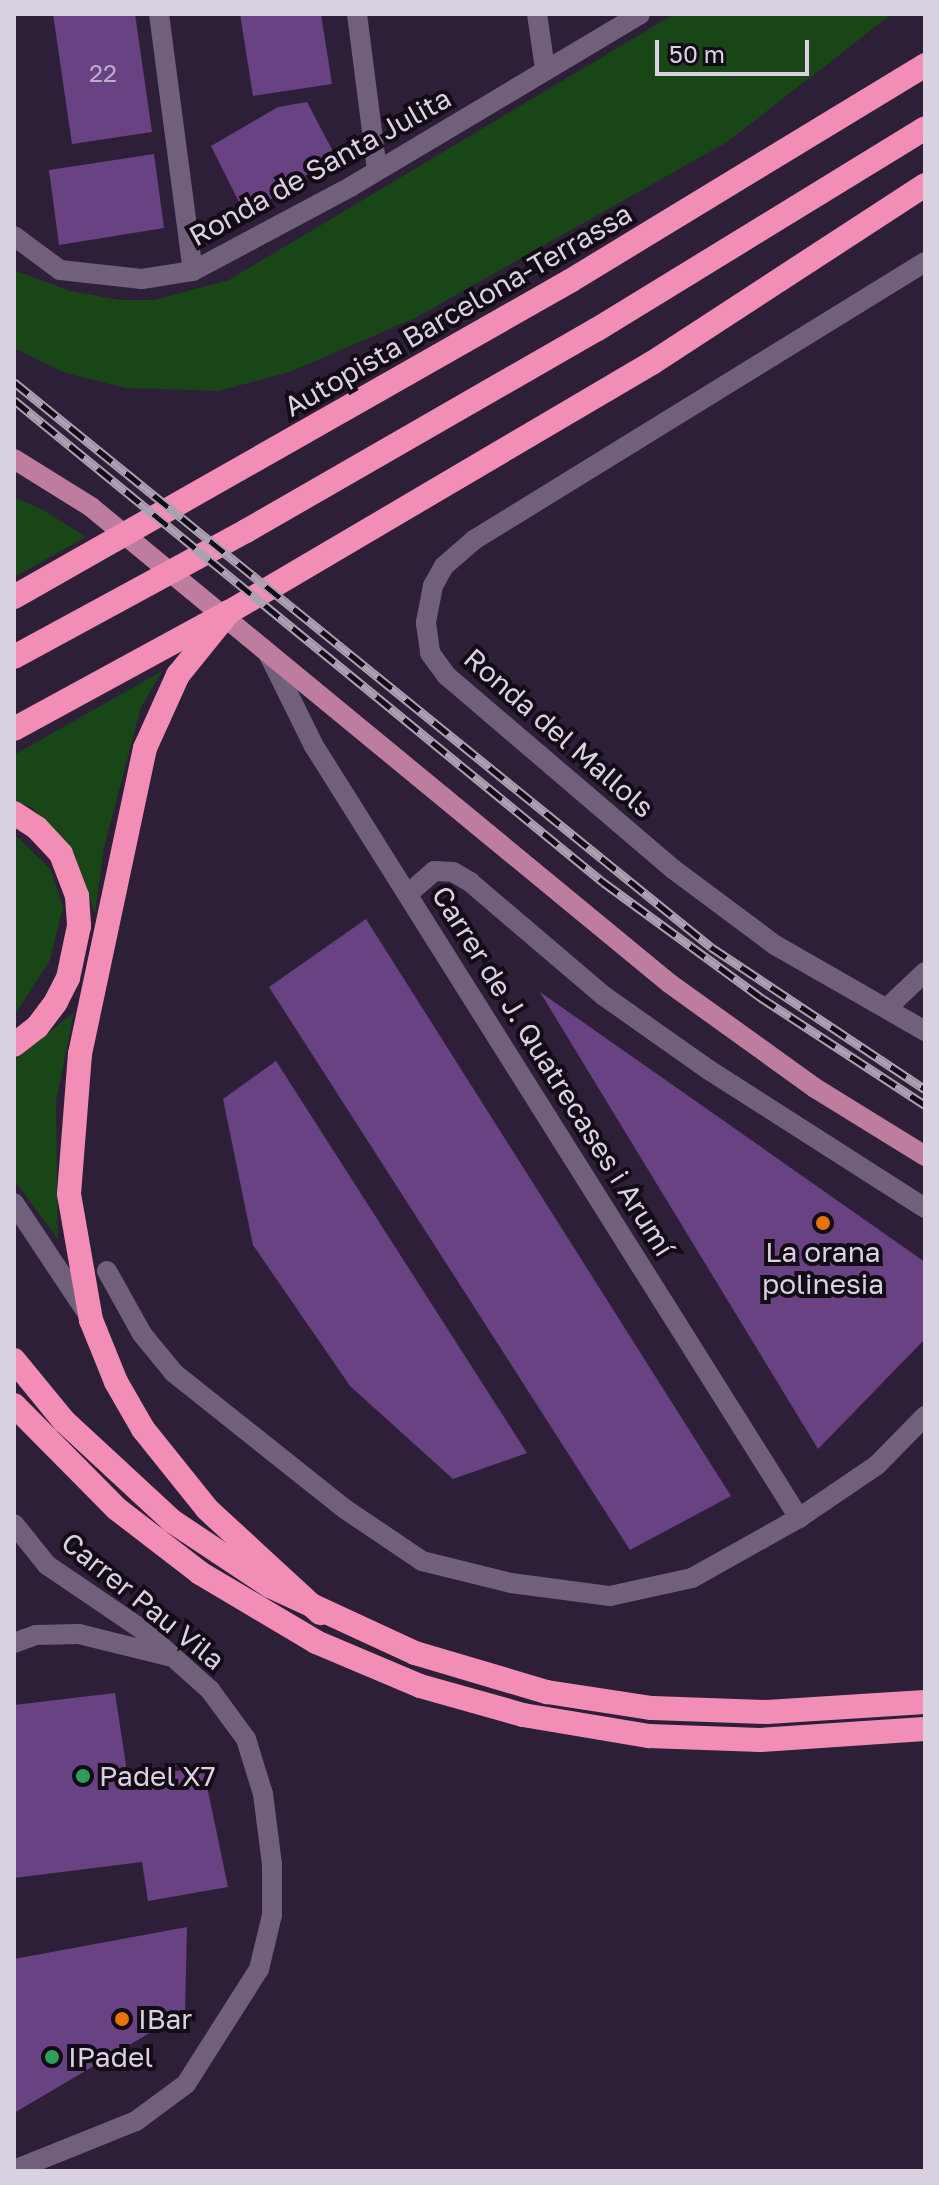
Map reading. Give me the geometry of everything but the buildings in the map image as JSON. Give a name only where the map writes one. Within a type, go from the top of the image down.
[{"type":"highway","name":"Autopista Barcelona-Terrassa","points":[[14,597],[204,493],[570,281],[925,65]]},
{"type":"highway","points":[[14,657],[152,584],[596,330],[925,128]]},
{"type":"highway","points":[[14,729],[229,612],[652,363],[925,185]]},
{"type":"highway","points":[[229,612],[189,659],[167,693],[145,748],[80,1054],[69,1194],[91,1320],[116,1382],[175,1473],[320,1613]]},
{"type":"highway","points":[[14,813],[61,854],[77,896],[79,926],[68,978],[56,1002],[37,1027],[14,1045]]},
{"type":"highway","points":[[14,1360],[64,1421],[170,1519],[222,1557],[320,1613],[455,1667],[616,1704],[729,1713],[925,1702]]},
{"type":"highway","points":[[14,1405],[117,1509],[200,1573],[316,1642],[420,1686],[523,1715],[649,1736],[760,1740],[925,1729]]},
{"type":"main road","points":[[14,459],[67,490],[267,650],[669,983],[815,1088],[925,1156]]},
{"type":"street","points":[[159,14],[193,271]]},
{"type":"street","points":[[357,14],[377,171]]},
{"type":"street","points":[[537,14],[545,69]]},
{"type":"street","name":"Ronda de Santa Julita","points":[[14,236],[60,270],[142,279],[193,271],[377,171],[640,14]]},
{"type":"street","name":"Ronda del Mallols","points":[[925,262],[474,540],[444,566],[433,586],[426,623],[430,653],[447,676],[673,869],[775,945],[888,1007],[925,1031]]},
{"type":"street","points":[[14,473],[67,490]]},
{"type":"street","name":"Carrer de J. Quatrecases i Arumí","points":[[267,650],[314,746],[799,1518]]},
{"type":"street","points":[[409,893],[434,871],[453,872],[470,882],[617,1005],[925,1208]]},
{"type":"street","points":[[888,1007],[925,972]]},
{"type":"street","points":[[14,1203],[91,1320]]},
{"type":"street","points":[[107,1271],[142,1334],[174,1373],[345,1509],[422,1561],[511,1583],[610,1596],[692,1578],[799,1518],[877,1465],[925,1416]]},
{"type":"street","name":"Carrer Pau Vila","points":[[14,1524],[72,1585],[180,1660],[246,1739],[263,1794],[272,1864],[272,1915],[259,1969],[186,2084],[136,2121],[67,2152],[14,2170]]},
{"type":"street","points":[[14,1643],[36,1635],[79,1634],[180,1660]]},
{"type":"green space","points":[[674,14],[892,14],[727,142],[417,317],[290,372],[218,391],[126,388],[63,372],[14,348],[14,270],[70,291],[121,300],[155,300],[229,280]]},
{"type":"green space","points":[[14,497],[43,510],[86,537],[14,577]]},
{"type":"green space","points":[[162,671],[141,707],[104,847],[95,913],[75,859],[32,807],[14,801],[14,755]]},
{"type":"green space","points":[[14,834],[51,870],[63,907],[50,960],[14,1016]]},
{"type":"green space","points":[[74,1012],[56,1101],[58,1239],[14,1180],[14,1061]]},
{"type":"railway","points":[[14,382],[711,947],[925,1089]]},
{"type":"railway","points":[[14,400],[603,882],[760,997],[925,1105]]},
{"type":"place","name":"La orana polinesia","points":[[823,1223]]},
{"type":"place","name":"Padel X7","points":[[83,1776]]},
{"type":"place","name":"IBar","points":[[122,2019]]},
{"type":"place","name":"IPadel","points":[[52,2057]]}]
